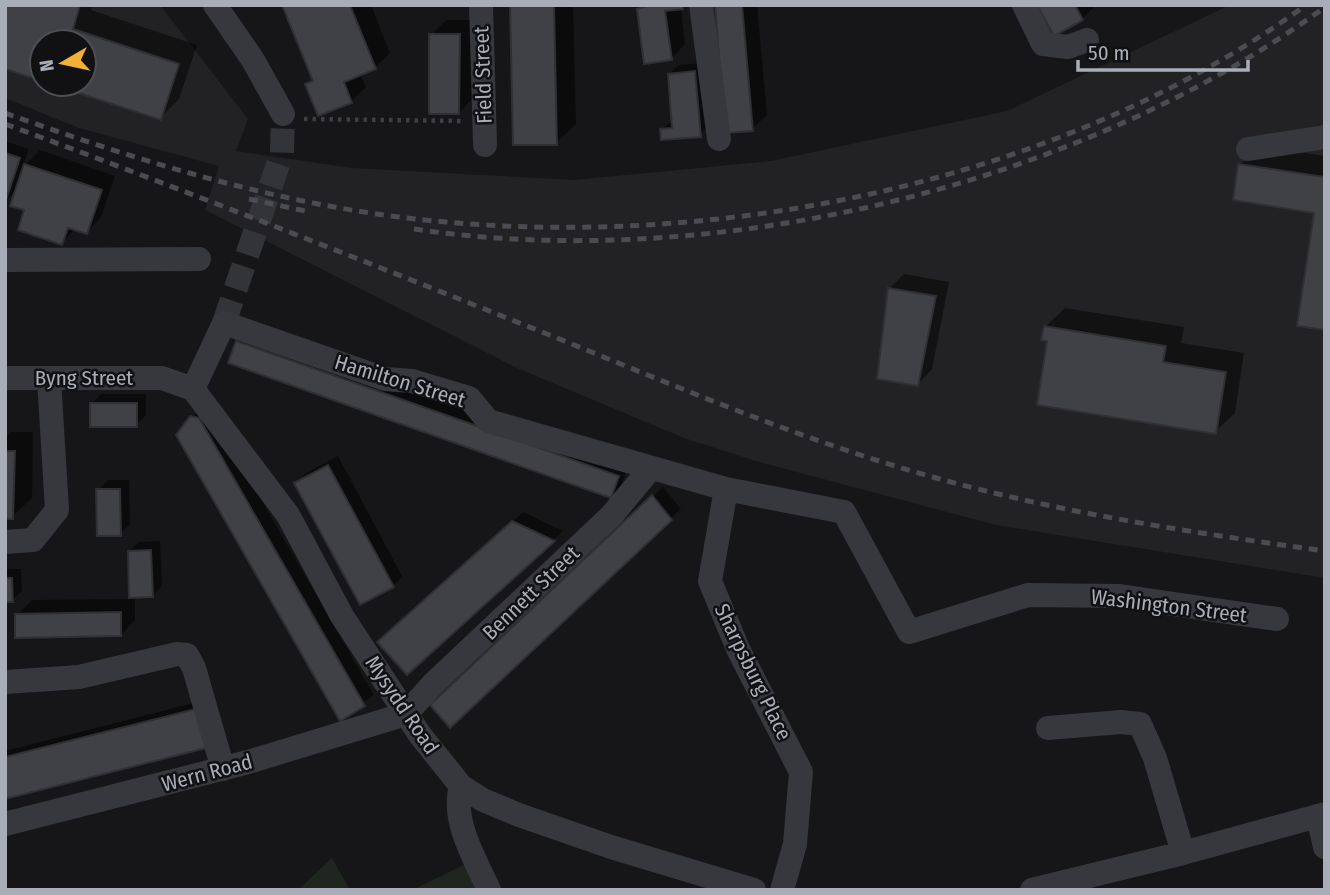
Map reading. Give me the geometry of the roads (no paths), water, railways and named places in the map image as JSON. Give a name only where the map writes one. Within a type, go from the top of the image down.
[{"type":"street","points":[[215,5],[253,60],[283,114]]},
{"type":"street","name":"Field Street","points":[[481,5],[485,145]]},
{"type":"street","points":[[701,5],[719,139]]},
{"type":"street","points":[[1024,5],[1043,44],[1068,47],[1087,40]]},
{"type":"street","points":[[1248,149],[1325,138]]},
{"type":"street","points":[[5,260],[199,259]]},
{"type":"street","name":"Hamilton Street","points":[[192,389],[224,323],[385,379],[412,381],[469,398],[488,421],[726,489]]},
{"type":"street","name":"Byng Street","points":[[5,378],[162,378],[192,389]]},
{"type":"street","points":[[5,542],[33,540],[57,510],[49,379]]},
{"type":"street","name":"Mysydd Road","points":[[192,389],[288,515],[342,616],[406,714],[461,786],[483,800],[519,815],[611,847],[754,890]]},
{"type":"street","name":"Bennett Street","points":[[406,714],[433,684],[612,515],[651,468]]},
{"type":"street","name":"Washington Street","points":[[726,489],[844,512],[909,632],[1028,595],[1118,596],[1277,620]]},
{"type":"street","name":"Sharpsburg Place","points":[[726,489],[710,582],[738,649],[801,772],[795,844],[782,890]]},
{"type":"street","points":[[5,682],[79,677],[177,653],[187,654],[194,668],[223,769]]},
{"type":"street","name":"Wern Road","points":[[5,824],[223,769],[406,714]]},
{"type":"street","points":[[1048,728],[1121,722],[1140,724],[1155,758],[1183,853]]},
{"type":"street","points":[[461,786],[458,806],[461,821],[489,890]]},
{"type":"street","points":[[1031,890],[1101,882],[1183,853],[1321,815],[1325,847]]},
{"type":"tunnel","points":[[224,323],[282,153],[283,114]]},
{"type":"railway","points":[[5,113],[110,149],[217,181],[325,205],[435,221],[546,227],[661,224],[776,212],[890,190],[1002,158],[1110,117],[1212,66],[1306,5]]},
{"type":"railway","points":[[414,229],[529,240],[648,238],[769,226],[890,202],[1008,168],[1121,124],[1228,70],[1325,7]]},
{"type":"railway","points":[[5,124],[344,254],[741,412],[840,448],[940,479],[1035,502],[1180,530],[1325,551]]},
{"type":"railway","points":[[249,199],[310,212]]}]
